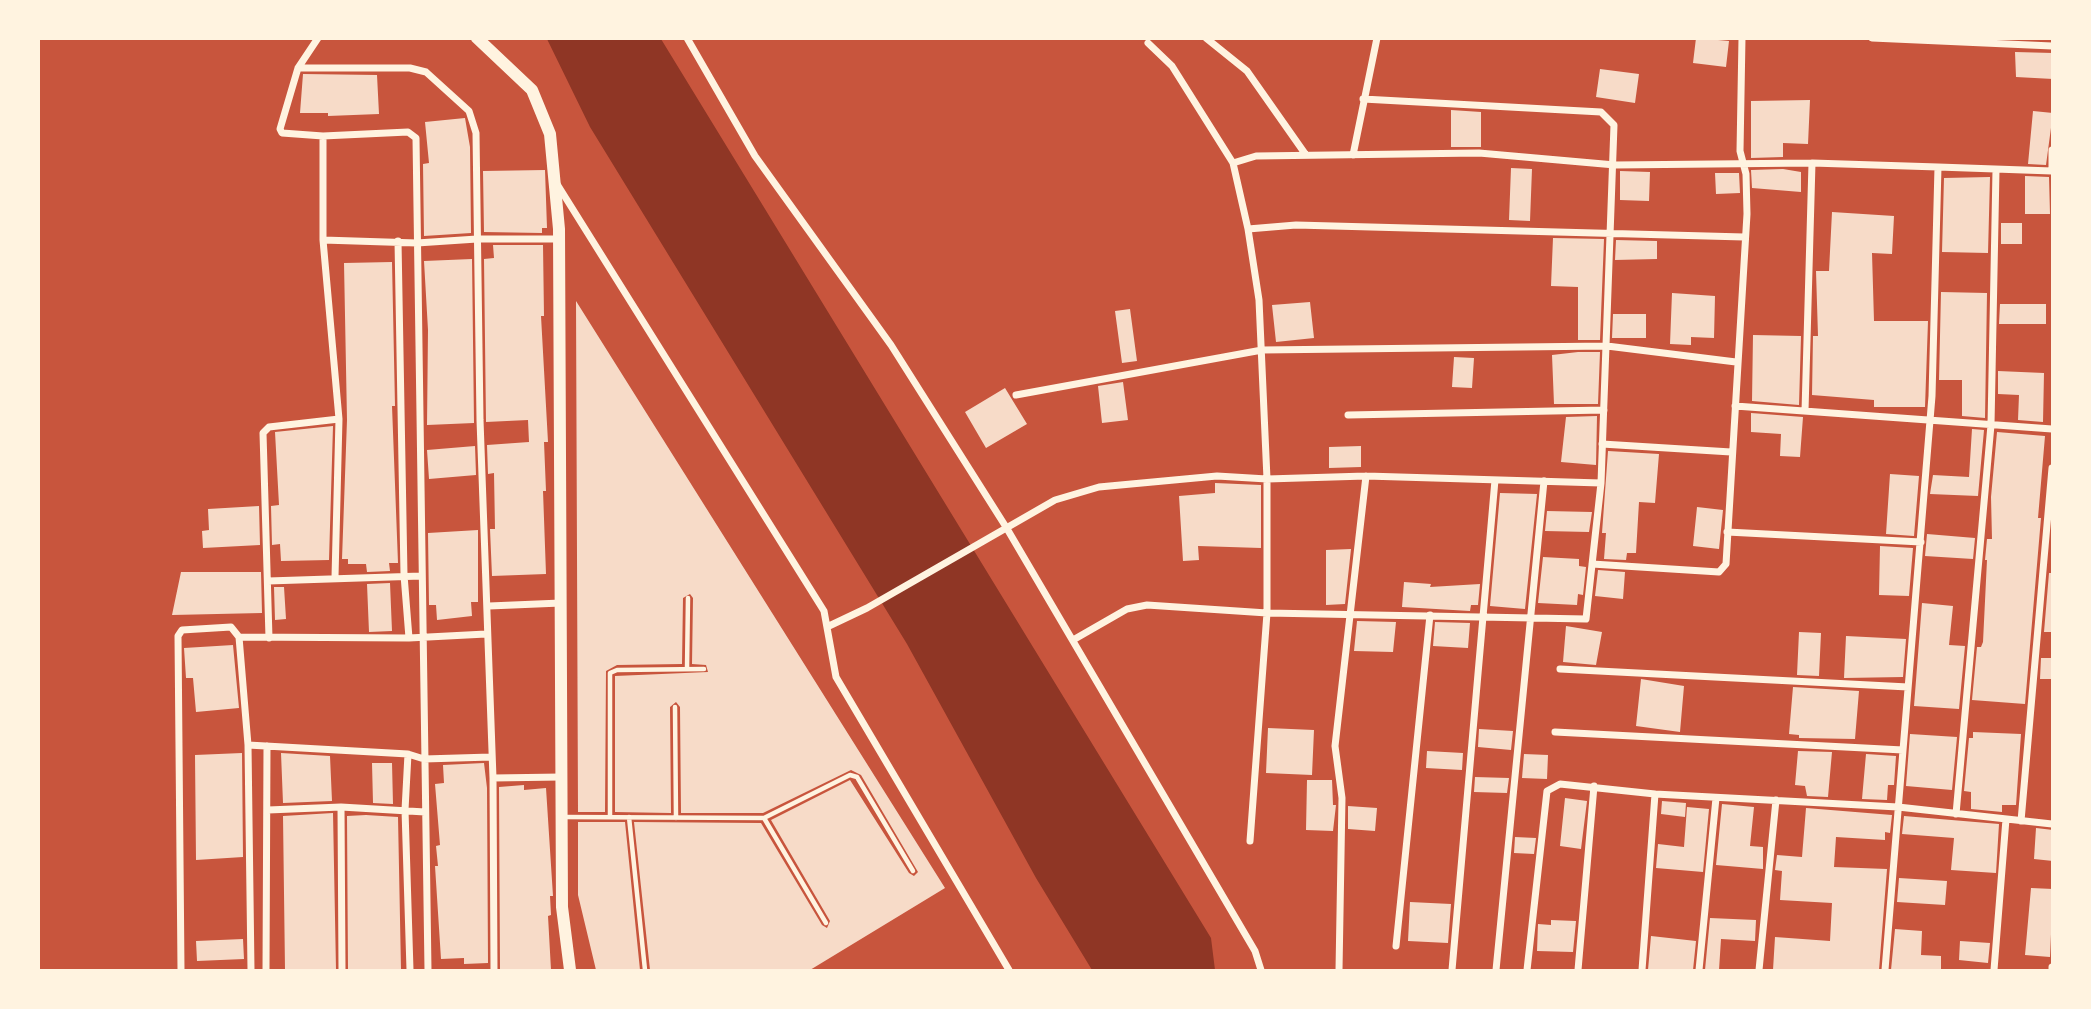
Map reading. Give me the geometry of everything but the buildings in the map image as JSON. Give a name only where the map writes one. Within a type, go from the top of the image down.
[{"type":"street","points":[[318,38],[298,68],[280,129],[286,135],[413,134],[416,138],[428,971]]},
{"type":"street","points":[[477,38],[532,90],[550,134],[555,180],[559,239],[562,908],[570,971]]},
{"type":"street","points":[[687,38],[755,156],[891,345],[1006,527],[1255,951],[1261,971]]},
{"type":"street","points":[[1206,38],[1247,71],[1306,155]]},
{"type":"street","points":[[1353,155],[1377,38]]},
{"type":"street","points":[[1592,564],[1718,572],[1726,564],[1736,362],[1747,214],[1744,164],[1740,151],[1742,38]]},
{"type":"street","points":[[1872,38],[2053,46]]},
{"type":"street","points":[[1148,43],[1172,66],[1233,163],[1248,229],[1259,300],[1267,479],[1267,613],[1250,841]]},
{"type":"street","points":[[298,68],[410,68],[426,72],[469,111],[476,133],[480,420],[489,606],[486,634],[493,778],[494,971]]},
{"type":"street","points":[[1073,640],[1127,609],[1147,605],[1267,613],[1586,619],[1601,483],[1615,164],[1614,125],[1601,112],[1363,99]]},
{"type":"street","points":[[323,136],[323,240],[339,419],[335,577]]},
{"type":"street","points":[[1233,163],[1256,156],[1479,153],[1615,164],[1812,163],[2053,171],[2053,150]]},
{"type":"street","points":[[1805,411],[1812,163]]},
{"type":"street","points":[[1885,971],[1930,422],[1938,167]]},
{"type":"street","points":[[1956,814],[1992,425],[1996,170]]},
{"type":"street","points":[[555,180],[824,611],[829,626],[836,677],[1009,971]]},
{"type":"street","points":[[1248,229],[1296,225],[1744,237]]},
{"type":"street","points":[[323,240],[417,243],[477,239],[559,239]]},
{"type":"street","points":[[398,241],[404,575],[408,638]]},
{"type":"street","points":[[1016,395],[1262,350],[1607,346],[1736,362]]},
{"type":"street","points":[[1735,406],[2053,429]]},
{"type":"street","points":[[1348,415],[1604,410]]},
{"type":"street","points":[[268,638],[265,429],[339,419]]},
{"type":"street","points":[[1602,444],[1731,453]]},
{"type":"street","points":[[2021,821],[2053,468]]},
{"type":"street","points":[[829,626],[867,608],[1055,500],[1099,487],[1217,476],[1267,479],[1366,476],[1601,483]]},
{"type":"street","points":[[1339,971],[1342,798],[1335,746],[1366,476]]},
{"type":"street","points":[[1452,971],[1495,480]]},
{"type":"street","points":[[1496,971],[1544,481]]},
{"type":"street","points":[[1727,532],[1921,542]]},
{"type":"street","points":[[268,581],[421,576]]},
{"type":"street","points":[[489,606],[561,603]]},
{"type":"street","points":[[1396,946],[1430,615]]},
{"type":"street","points":[[181,971],[179,632],[231,627],[239,637],[248,745],[251,971]]},
{"type":"street","points":[[239,637],[422,638],[486,634]]},
{"type":"street","points":[[1560,669],[1908,687]]},
{"type":"street","points":[[1555,732],[1903,750]]},
{"type":"street","points":[[248,745],[408,754],[424,758],[491,757]]},
{"type":"street","points":[[266,971],[267,746]]},
{"type":"street","points":[[408,754],[405,810],[410,971]]},
{"type":"street","points":[[493,778],[561,777]]},
{"type":"street","points":[[1527,971],[1547,791],[1560,785],[1716,798],[1898,807],[2053,824]]},
{"type":"street","points":[[1578,971],[1594,786]]},
{"type":"street","points":[[1642,971],[1655,794]]},
{"type":"street","points":[[1699,971],[1716,798]]},
{"type":"street","points":[[1759,971],[1776,800]]},
{"type":"street","points":[[268,810],[341,807],[425,812]]},
{"type":"street","points":[[341,807],[342,971]]},
{"type":"street","points":[[1994,971],[2006,819]]},
{"type":"lane","points":[[687,670],[688,597]]},
{"type":"lane","points":[[610,817],[610,673],[617,670],[704,670]]},
{"type":"lane","points":[[675,707],[676,818]]},
{"type":"lane","points":[[562,817],[764,818],[845,776],[854,775],[914,871]]},
{"type":"lane","points":[[629,817],[645,971]]},
{"type":"lane","points":[[764,818],[826,923]]},
{"type":"shaded area","points":[[547,39],[661,39],[1211,938],[1215,970],[1092,970],[1036,878],[907,644],[590,127]]}]
